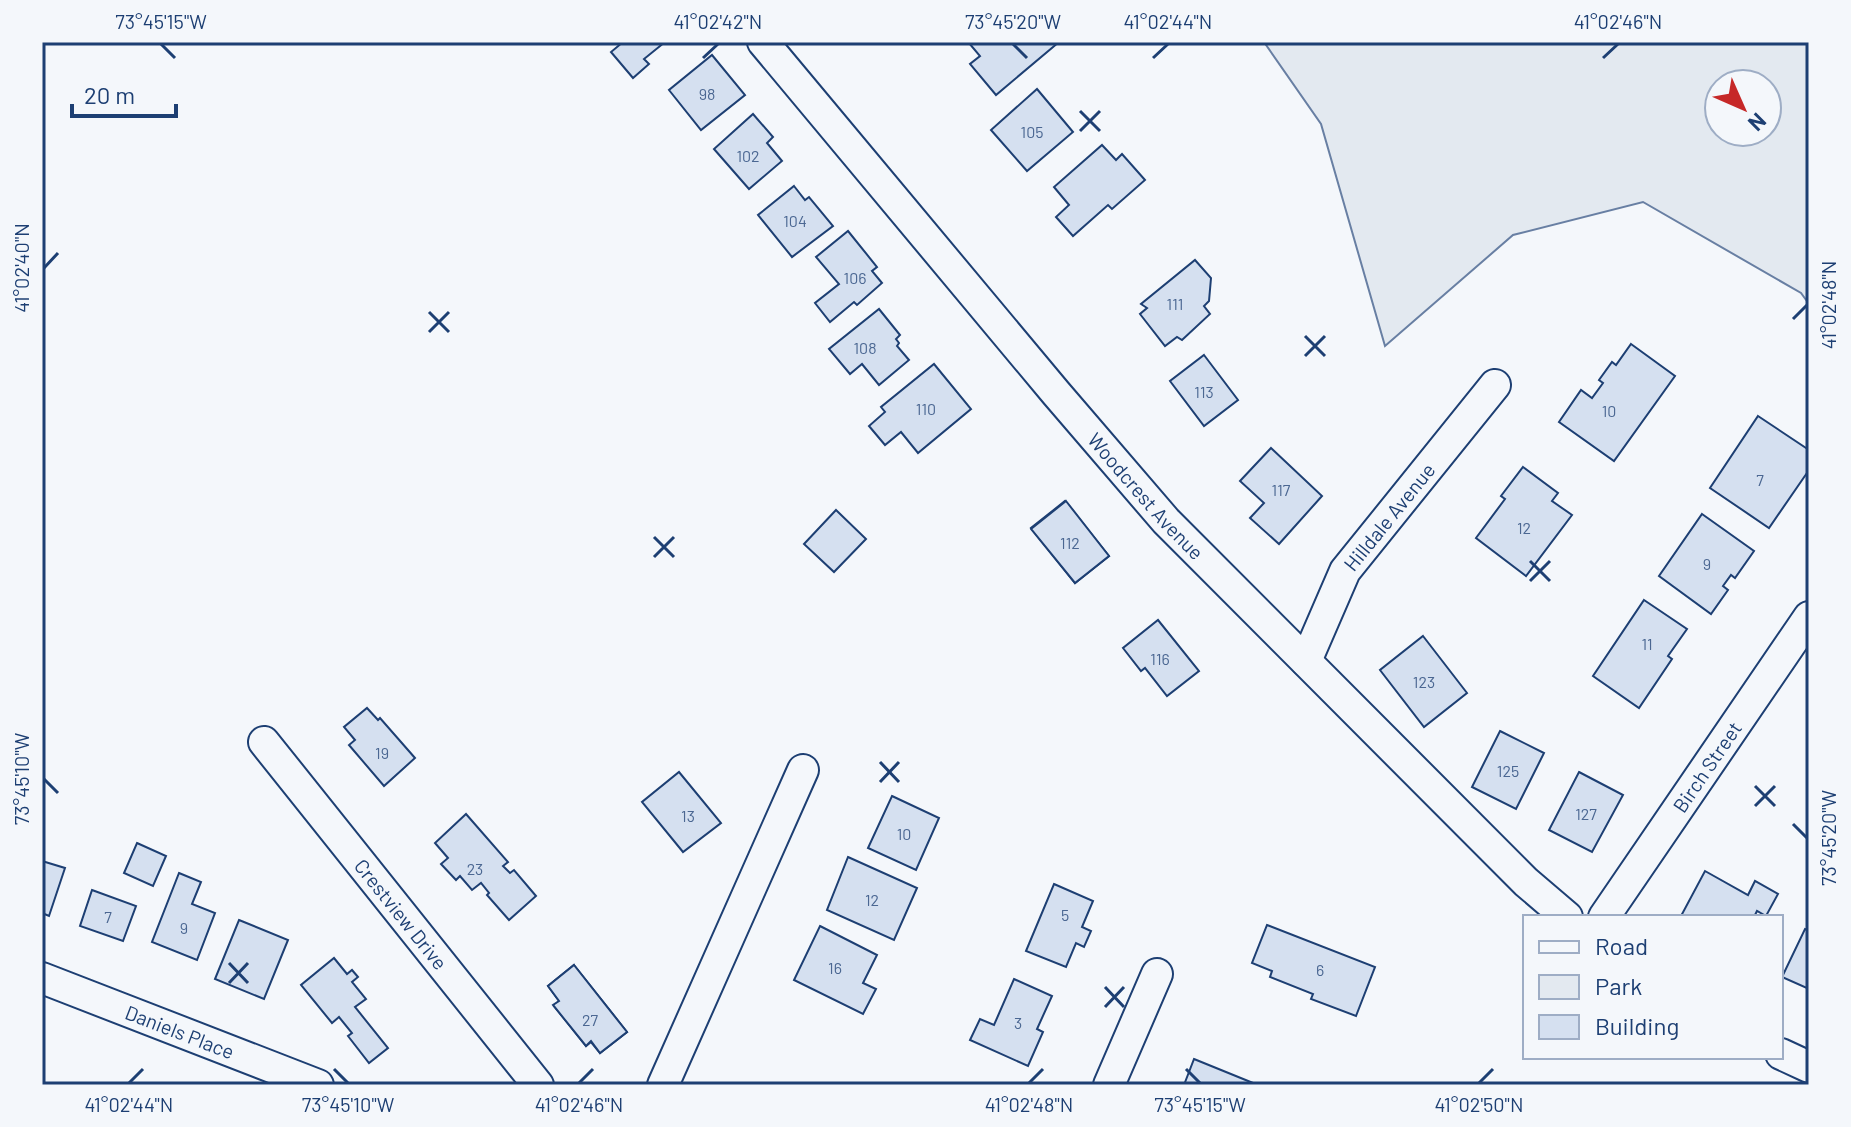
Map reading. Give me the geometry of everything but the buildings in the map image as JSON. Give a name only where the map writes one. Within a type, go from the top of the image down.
[{"type":"street","name":"Woodcrest Avenue","points":[[763,42],[1166,521],[1526,882],[1565,915]]},
{"type":"street","name":"Hilldale Avenue","points":[[1306,661],[1345,571],[1495,385]]},
{"type":"street","name":"Birch Street","points":[[1605,915],[1809,617]]},
{"type":"street","name":"Crestview Drive","points":[[264,742],[538,1085]]},
{"type":"street","points":[[663,1085],[803,770]]},
{"type":"street","points":[[1109,1085],[1157,974]]},
{"type":"street","name":"Daniels Place","points":[[42,978],[318,1085]]},
{"type":"street","points":[[1783,1055],[1809,1067]]},
{"type":"green space","points":[[1264,42],[1809,42],[1809,304],[1801,293],[1643,202],[1513,235],[1385,346],[1321,124]]}]
